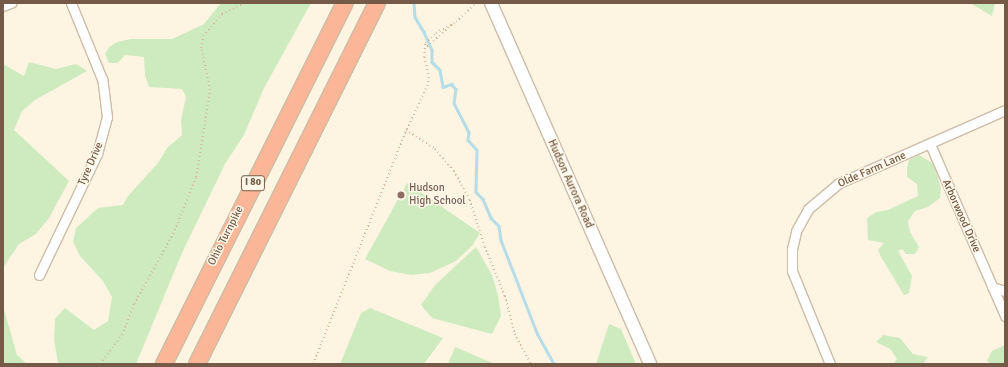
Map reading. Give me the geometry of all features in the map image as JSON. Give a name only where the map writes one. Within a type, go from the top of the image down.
[{"type":"highway","name":"Ohio Turnpike","points":[[164,364],[345,3]]},
{"type":"highway","name":"I 80","points":[[197,364],[377,3]]},
{"type":"street","points":[[3,6],[11,3]]},
{"type":"street","name":"Tyre Drive","points":[[38,275],[97,154],[106,117],[102,79],[71,3]]},
{"type":"street","name":"Hudson Aurora Road","points":[[494,4],[650,364]]},
{"type":"street","name":"Olde Farm Lane","points":[[830,364],[792,271],[792,249],[796,231],[808,209],[825,192],[840,183],[1005,110]]},
{"type":"street","name":"Arborwood Drive","points":[[930,144],[1005,316]]},
{"type":"street","points":[[992,287],[1005,291]]},
{"type":"path","points":[[100,364],[122,335],[134,304],[173,234],[196,177],[210,90],[201,48],[204,36],[222,14],[244,3]]},
{"type":"path","points":[[424,50],[476,3]]},
{"type":"path","points":[[313,364],[406,130],[427,86],[429,78],[424,50],[425,43],[429,38],[456,22]]},
{"type":"path","points":[[406,130],[436,148],[454,171],[470,200],[484,247],[505,296],[515,334],[531,364]]},
{"type":"green space","points":[[221,3],[311,3],[264,88],[244,135],[225,164],[182,253],[136,364],[58,364],[54,339],[55,319],[65,308],[94,330],[108,321],[112,297],[103,281],[80,256],[73,242],[76,228],[98,208],[123,205],[128,196],[158,163],[167,148],[182,135],[181,120],[186,97],[182,89],[149,87],[145,75],[144,57],[125,55],[118,63],[109,63],[105,54],[109,47],[117,42],[131,39],[172,39],[204,24]]},
{"type":"green space","points":[[970,3],[995,3],[992,16]]},
{"type":"green space","points":[[29,62],[56,69],[76,64],[87,71],[35,100],[22,111],[14,130],[69,181],[49,218],[36,234],[19,244],[3,268],[3,64],[24,76]]},
{"type":"green space","points":[[919,155],[934,164],[941,188],[940,198],[928,207],[915,211],[908,221],[910,232],[919,247],[915,254],[906,254],[902,249],[898,251],[912,276],[909,293],[904,295],[878,250],[884,243],[868,240],[867,218],[876,212],[888,210],[918,196],[917,184],[907,177],[907,168],[909,160]]},
{"type":"green space","points":[[407,183],[480,233],[472,246],[456,261],[430,273],[411,275],[390,271],[365,259]]},
{"type":"green space","points":[[476,247],[492,275],[498,295],[501,316],[492,334],[432,318],[421,305],[435,285]]},
{"type":"green space","points":[[3,306],[17,355],[27,364],[3,364]]},
{"type":"green space","points":[[370,308],[443,338],[424,364],[340,364],[361,313]]},
{"type":"green space","points":[[609,324],[621,329],[636,364],[596,364]]},
{"type":"green space","points":[[883,335],[900,338],[913,354],[928,357],[923,364],[893,364],[897,359],[890,349],[876,342]]},
{"type":"green space","points":[[1005,345],[1005,364],[991,364],[987,361],[992,351]]},
{"type":"green space","points":[[455,347],[495,364],[448,364]]},
{"type":"waterway","points":[[414,3],[415,17],[432,50],[432,62],[440,70],[443,87],[451,84],[456,89],[454,103],[469,132],[468,140],[477,150],[476,192],[483,199],[491,218],[499,226],[501,240],[537,333],[554,364]]},
{"type":"place","name":"Hudson High School","points":[[401,195]]}]
